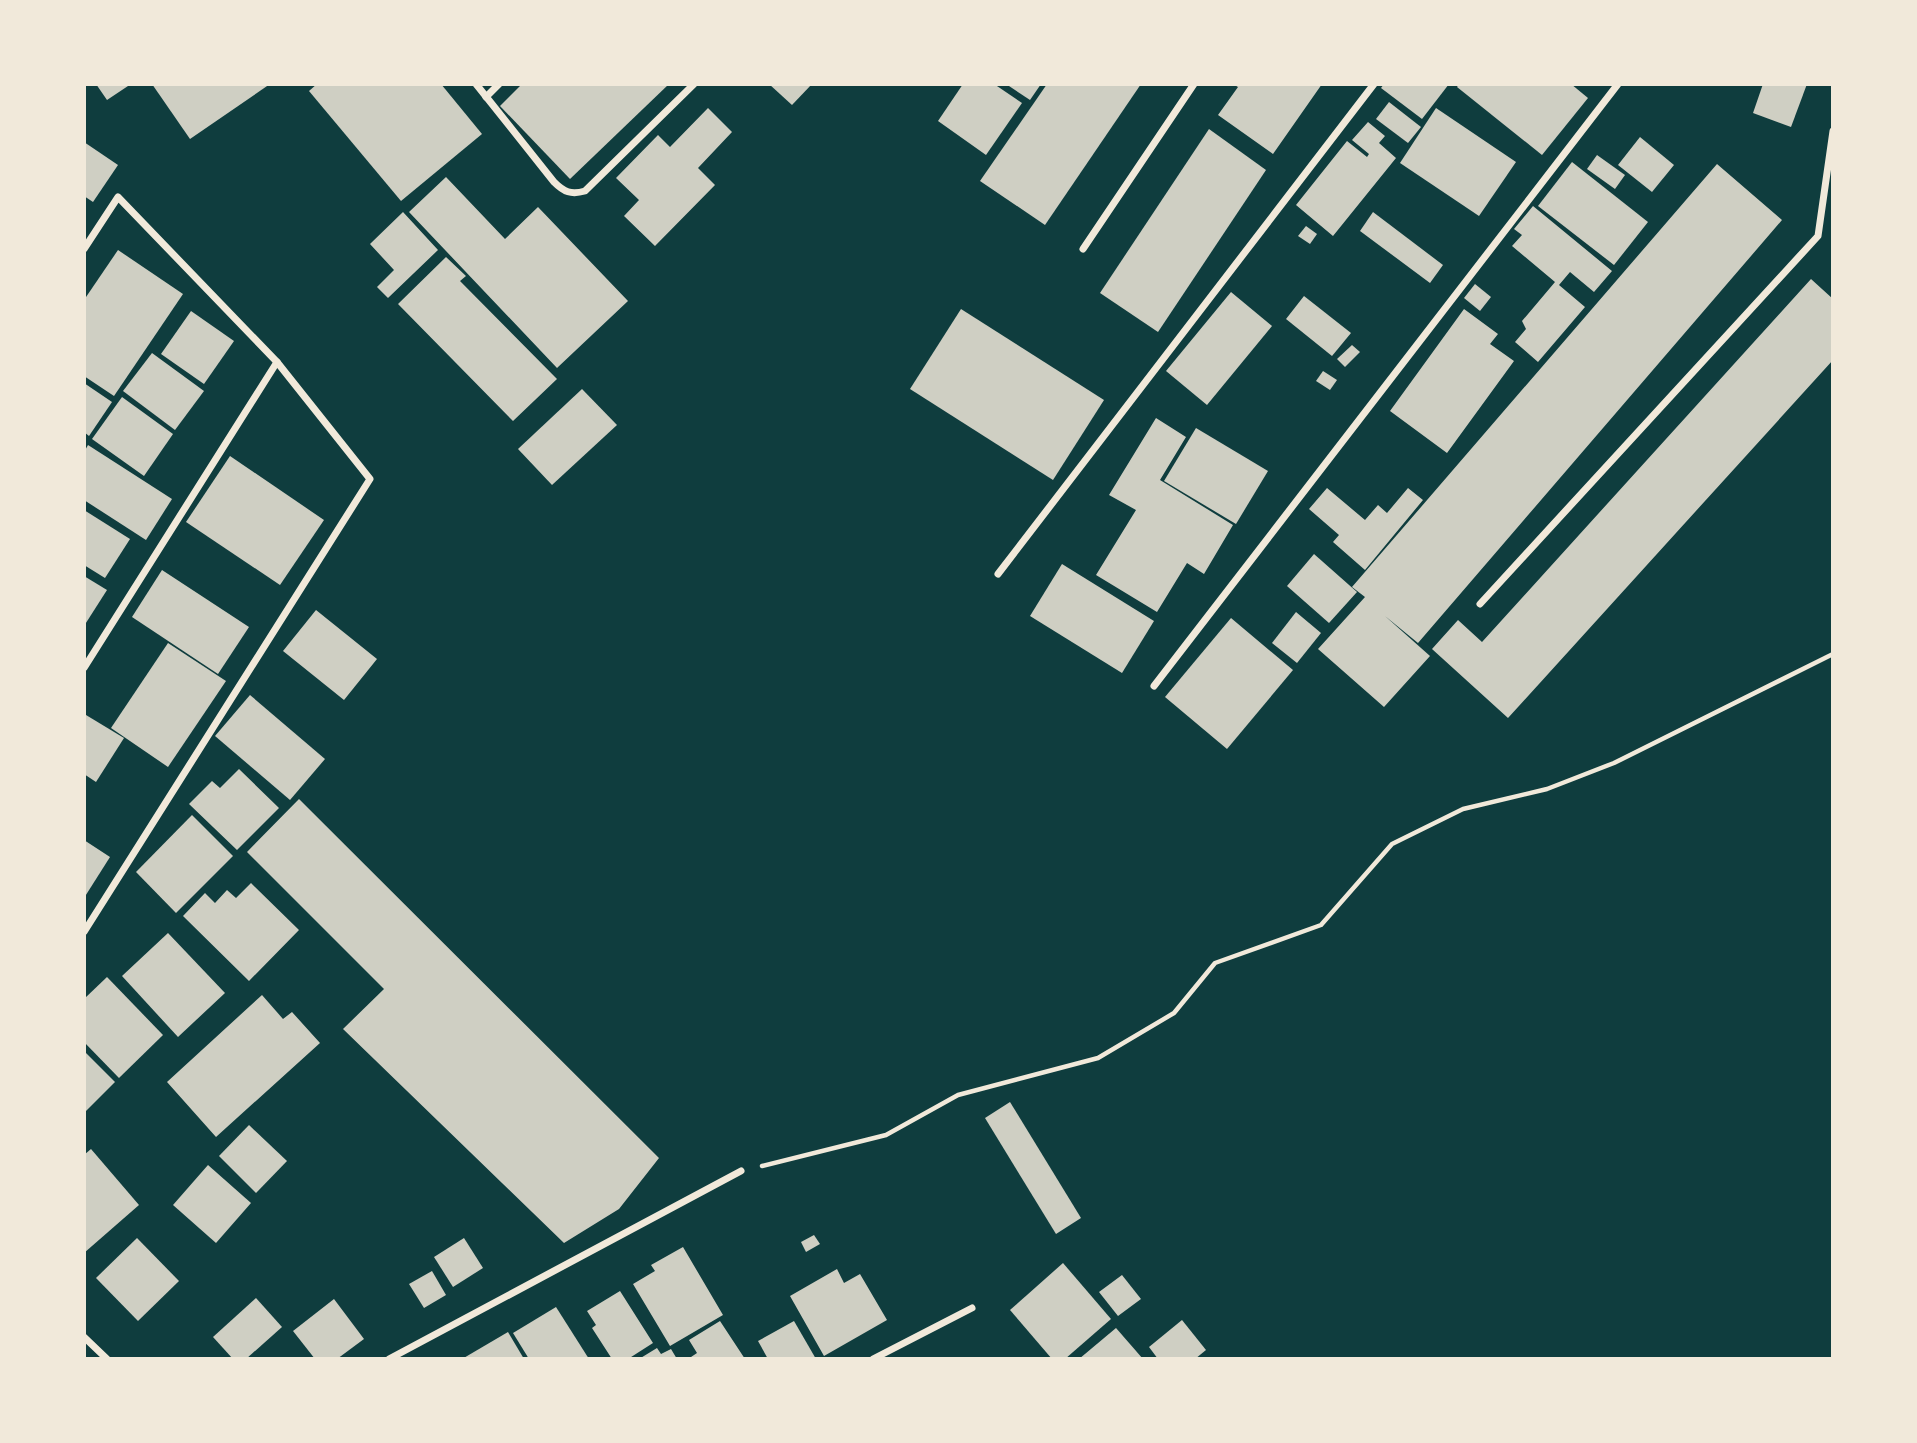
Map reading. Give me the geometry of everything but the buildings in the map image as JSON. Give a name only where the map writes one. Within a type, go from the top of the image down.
[{"type":"street","points":[[475,84],[554,182],[564,191],[576,194],[585,191],[694,84]]},
{"type":"street","points":[[486,97],[499,84]]},
{"type":"street","points":[[1083,249],[1194,84]]},
{"type":"street","points":[[998,574],[1374,84]]},
{"type":"street","points":[[1154,686],[1618,84]]},
{"type":"street","points":[[1480,604],[1818,236],[1833,131]]},
{"type":"street","points":[[84,249],[118,197],[277,362],[370,479],[84,932]]},
{"type":"street","points":[[84,668],[277,362]]},
{"type":"street","points":[[389,1359],[740,1171]]},
{"type":"street","points":[[873,1359],[972,1308]]},
{"type":"street","points":[[84,1338],[107,1359]]},
{"type":"path","points":[[740,1171],[886,1135],[958,1095],[1098,1058],[1174,1013],[1215,963],[1321,925],[1392,844],[1463,809],[1547,789],[1614,763],[1833,654]]}]
